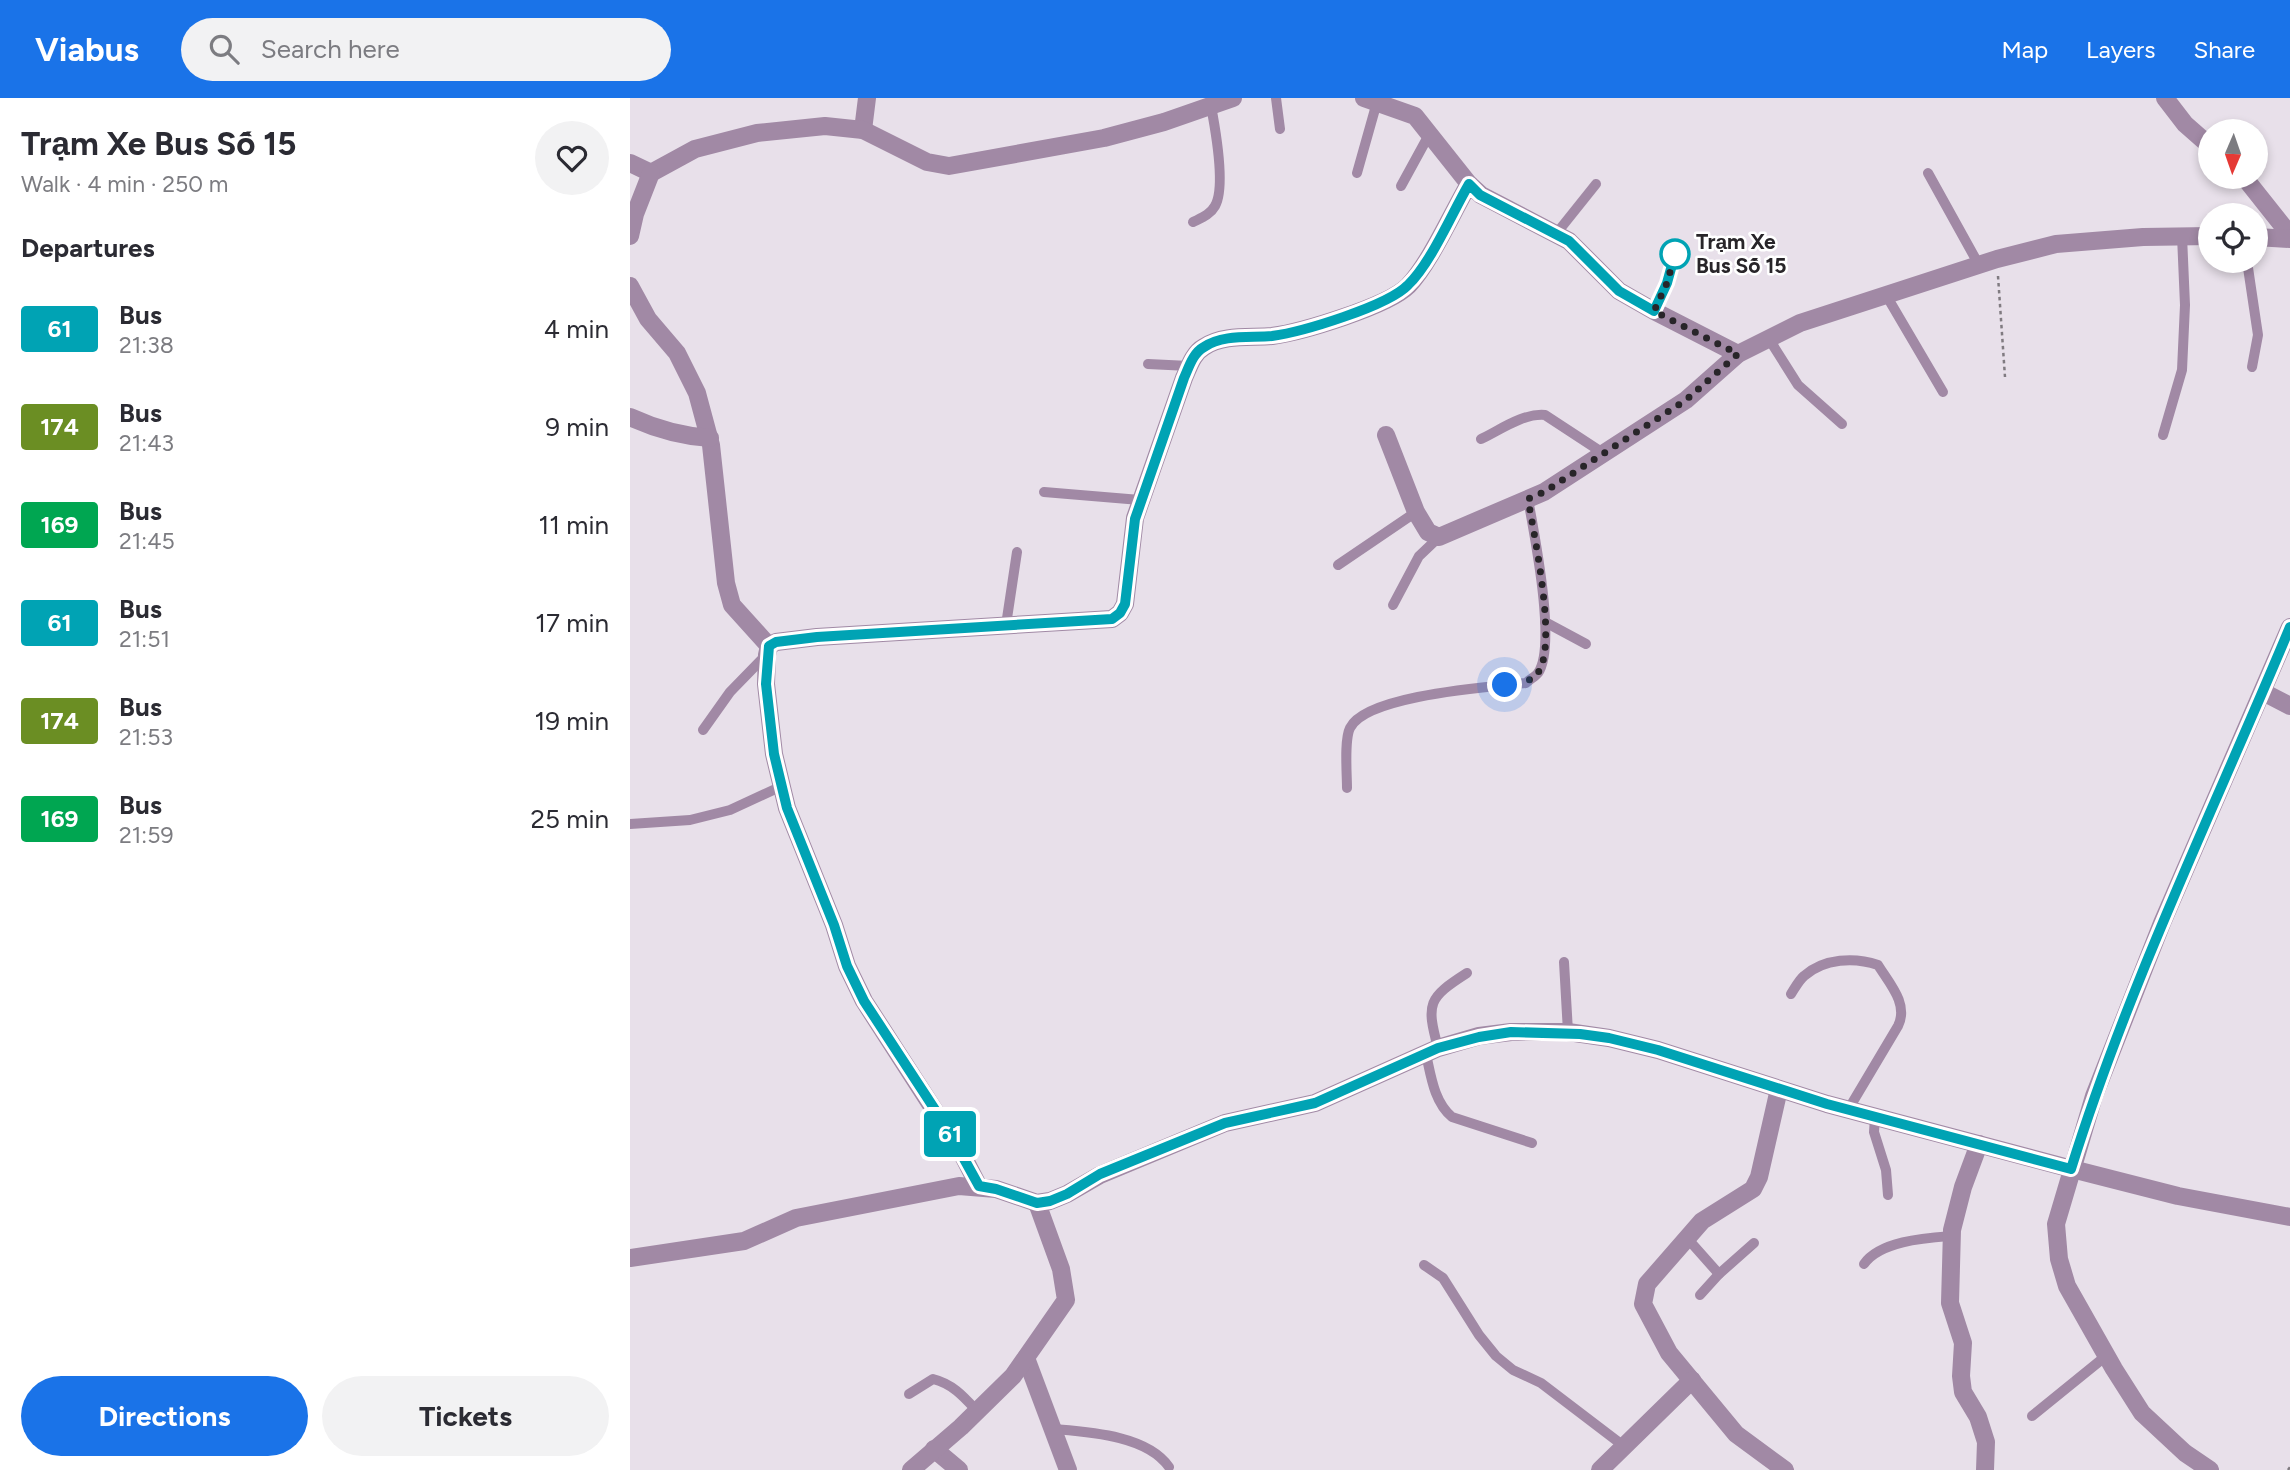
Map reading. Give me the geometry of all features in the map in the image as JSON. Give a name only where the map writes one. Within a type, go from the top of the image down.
[{"type":"street","points":[[863,130],[867,98]]},
{"type":"street","points":[[630,236],[635,214],[651,173],[695,149],[757,133],[825,126],[863,130],[926,162],[948,166],[1104,138],[1233,98]]},
{"type":"street","points":[[2165,98],[2185,124],[2198,135]]},
{"type":"street","points":[[1371,100],[1415,116],[1480,195],[1569,241],[1619,291],[1738,354]]},
{"type":"street","points":[[630,163],[651,173]]},
{"type":"street","points":[[979,1186],[960,1150],[864,1001],[852,977],[787,808],[774,754],[768,707],[768,651],[776,642],[817,637],[1112,619],[1120,613],[1125,604],[1135,519],[1140,500],[1189,366],[1203,347],[1239,337],[1274,336],[1345,316],[1390,298],[1408,286],[1427,260],[1469,184]]},
{"type":"street","points":[[2253,189],[2290,237]]},
{"type":"street","points":[[1386,435],[1416,512],[1428,532],[1439,537],[1544,492],[1686,400],[1738,354],[1800,323],[1997,259],[2056,244],[2198,236]]},
{"type":"street","points":[[2268,237],[2290,237]]},
{"type":"street","points":[[630,286],[648,319],[677,353],[697,393],[710,438],[726,583],[732,605],[768,651]]},
{"type":"street","points":[[630,416],[659,429],[687,437],[710,438]]},
{"type":"street","points":[[2210,1470],[2185,1453],[2142,1413],[2106,1356],[2067,1286],[2059,1259],[2056,1224],[2094,1096],[2162,923],[2290,627]]},
{"type":"street","points":[[2263,692],[2290,706]]},
{"type":"street","points":[[630,1258],[744,1241],[796,1217],[959,1186],[996,1189],[1037,1203],[1067,1194],[1100,1174],[1225,1123],[1315,1103],[1432,1051],[1479,1037],[1511,1032],[1568,1032],[1609,1038],[1658,1050],[1848,1110],[2071,1169],[2178,1196],[2290,1217]]},
{"type":"street","points":[[1779,1089],[1759,1177],[1753,1189],[1702,1221],[1647,1284],[1643,1304],[1670,1353],[1737,1434],[1785,1470]]},
{"type":"street","points":[[1979,1144],[1963,1187],[1951,1236],[1950,1303],[1963,1343],[1961,1376],[1964,1392],[1978,1417],[1986,1442],[1986,1470]]},
{"type":"street","points":[[911,1470],[1013,1376],[1066,1300],[1061,1269],[1037,1203]]},
{"type":"street","points":[[1026,1358],[1068,1470]]},
{"type":"street","points":[[1600,1470],[1692,1380]]},
{"type":"street","points":[[934,1449],[959,1470]]},
{"type":"lane","points":[[1276,98],[1280,129]]},
{"type":"lane","points":[[1357,173],[1371,100]]},
{"type":"lane","points":[[1193,222],[1207,216],[1218,198],[1219,153],[1211,106]]},
{"type":"lane","points":[[1401,186],[1430,134]]},
{"type":"lane","points":[[1928,173],[1979,265]]},
{"type":"lane","points":[[1556,234],[1596,184]]},
{"type":"lane","points":[[2163,435],[2182,370],[2185,304],[2182,236]]},
{"type":"lane","points":[[1654,311],[1667,283],[1675,254]]},
{"type":"lane","points":[[2249,273],[2258,335],[2252,367]]},
{"type":"lane","points":[[1886,295],[1943,391]]},
{"type":"lane","points":[[1769,339],[1798,385],[1842,424]]},
{"type":"lane","points":[[1148,364],[1189,366]]},
{"type":"lane","points":[[1481,439],[1527,417],[1545,415],[1603,453]]},
{"type":"lane","points":[[1044,492],[1140,500]]},
{"type":"lane","points":[[1347,788],[1348,730],[1356,719],[1392,703],[1426,695],[1526,683],[1538,673],[1542,662],[1545,604],[1528,499]]},
{"type":"lane","points":[[1338,565],[1416,512]]},
{"type":"lane","points":[[1393,604],[1419,556],[1439,537]]},
{"type":"lane","points":[[1006,625],[1017,552]]},
{"type":"lane","points":[[1545,622],[1586,644]]},
{"type":"lane","points":[[703,730],[730,692],[768,651]]},
{"type":"lane","points":[[630,824],[703,817],[730,810],[782,786]]},
{"type":"lane","points":[[1791,994],[1805,975],[1830,962],[1864,960],[1878,965],[1902,1004],[1902,1019],[1848,1110]]},
{"type":"lane","points":[[1564,962],[1568,1032]]},
{"type":"lane","points":[[1467,973],[1441,990],[1433,1001],[1431,1018],[1435,1089],[1444,1110],[1452,1117],[1532,1143]]},
{"type":"lane","points":[[1875,1117],[1874,1132],[1886,1170],[1888,1195]]},
{"type":"lane","points":[[1864,1264],[1870,1255],[1915,1239],[1951,1236]]},
{"type":"lane","points":[[1687,1238],[1719,1274]]},
{"type":"lane","points":[[1700,1295],[1754,1243]]},
{"type":"lane","points":[[1424,1265],[1443,1278],[1479,1335],[1496,1356],[1513,1370],[1541,1383],[1625,1447]]},
{"type":"lane","points":[[2032,1416],[2106,1356]]},
{"type":"lane","points":[[908,1394],[933,1379],[944,1381],[958,1390],[978,1411]]},
{"type":"lane","points":[[1053,1429],[1089,1432],[1144,1446],[1164,1459],[1169,1467]]},
{"type":"path","points":[[1997,259],[2005,377]]},
{"type":"bus line","name":"61","points":[[1675,254],[1667,283],[1654,311],[1619,291],[1569,241],[1480,195],[1469,184],[1427,260],[1408,286],[1390,298],[1345,316],[1274,336],[1239,337],[1215,342],[1203,347],[1194,357],[1145,485],[1135,519],[1125,604],[1120,613],[1112,619],[817,637],[776,642],[769,646],[766,684],[774,754],[787,808],[834,925],[847,966],[864,1001],[947,1128],[979,1186],[1037,1203],[1050,1201],[1100,1174],[1225,1123],[1315,1103],[1438,1048],[1511,1032],[1568,1032],[1609,1038],[1698,1062],[1827,1104],[2071,1169],[2094,1096],[2162,923],[2290,627]]},
{"type":"place","name":"Trạm Xe Bus Số 15","points":[[1675,254]]},
{"type":"route","points":[[1505,685],[1526,683],[1538,673],[1542,662],[1545,604],[1528,499],[1544,492],[1686,400],[1738,354],[1654,311],[1667,283],[1675,254]]}]
